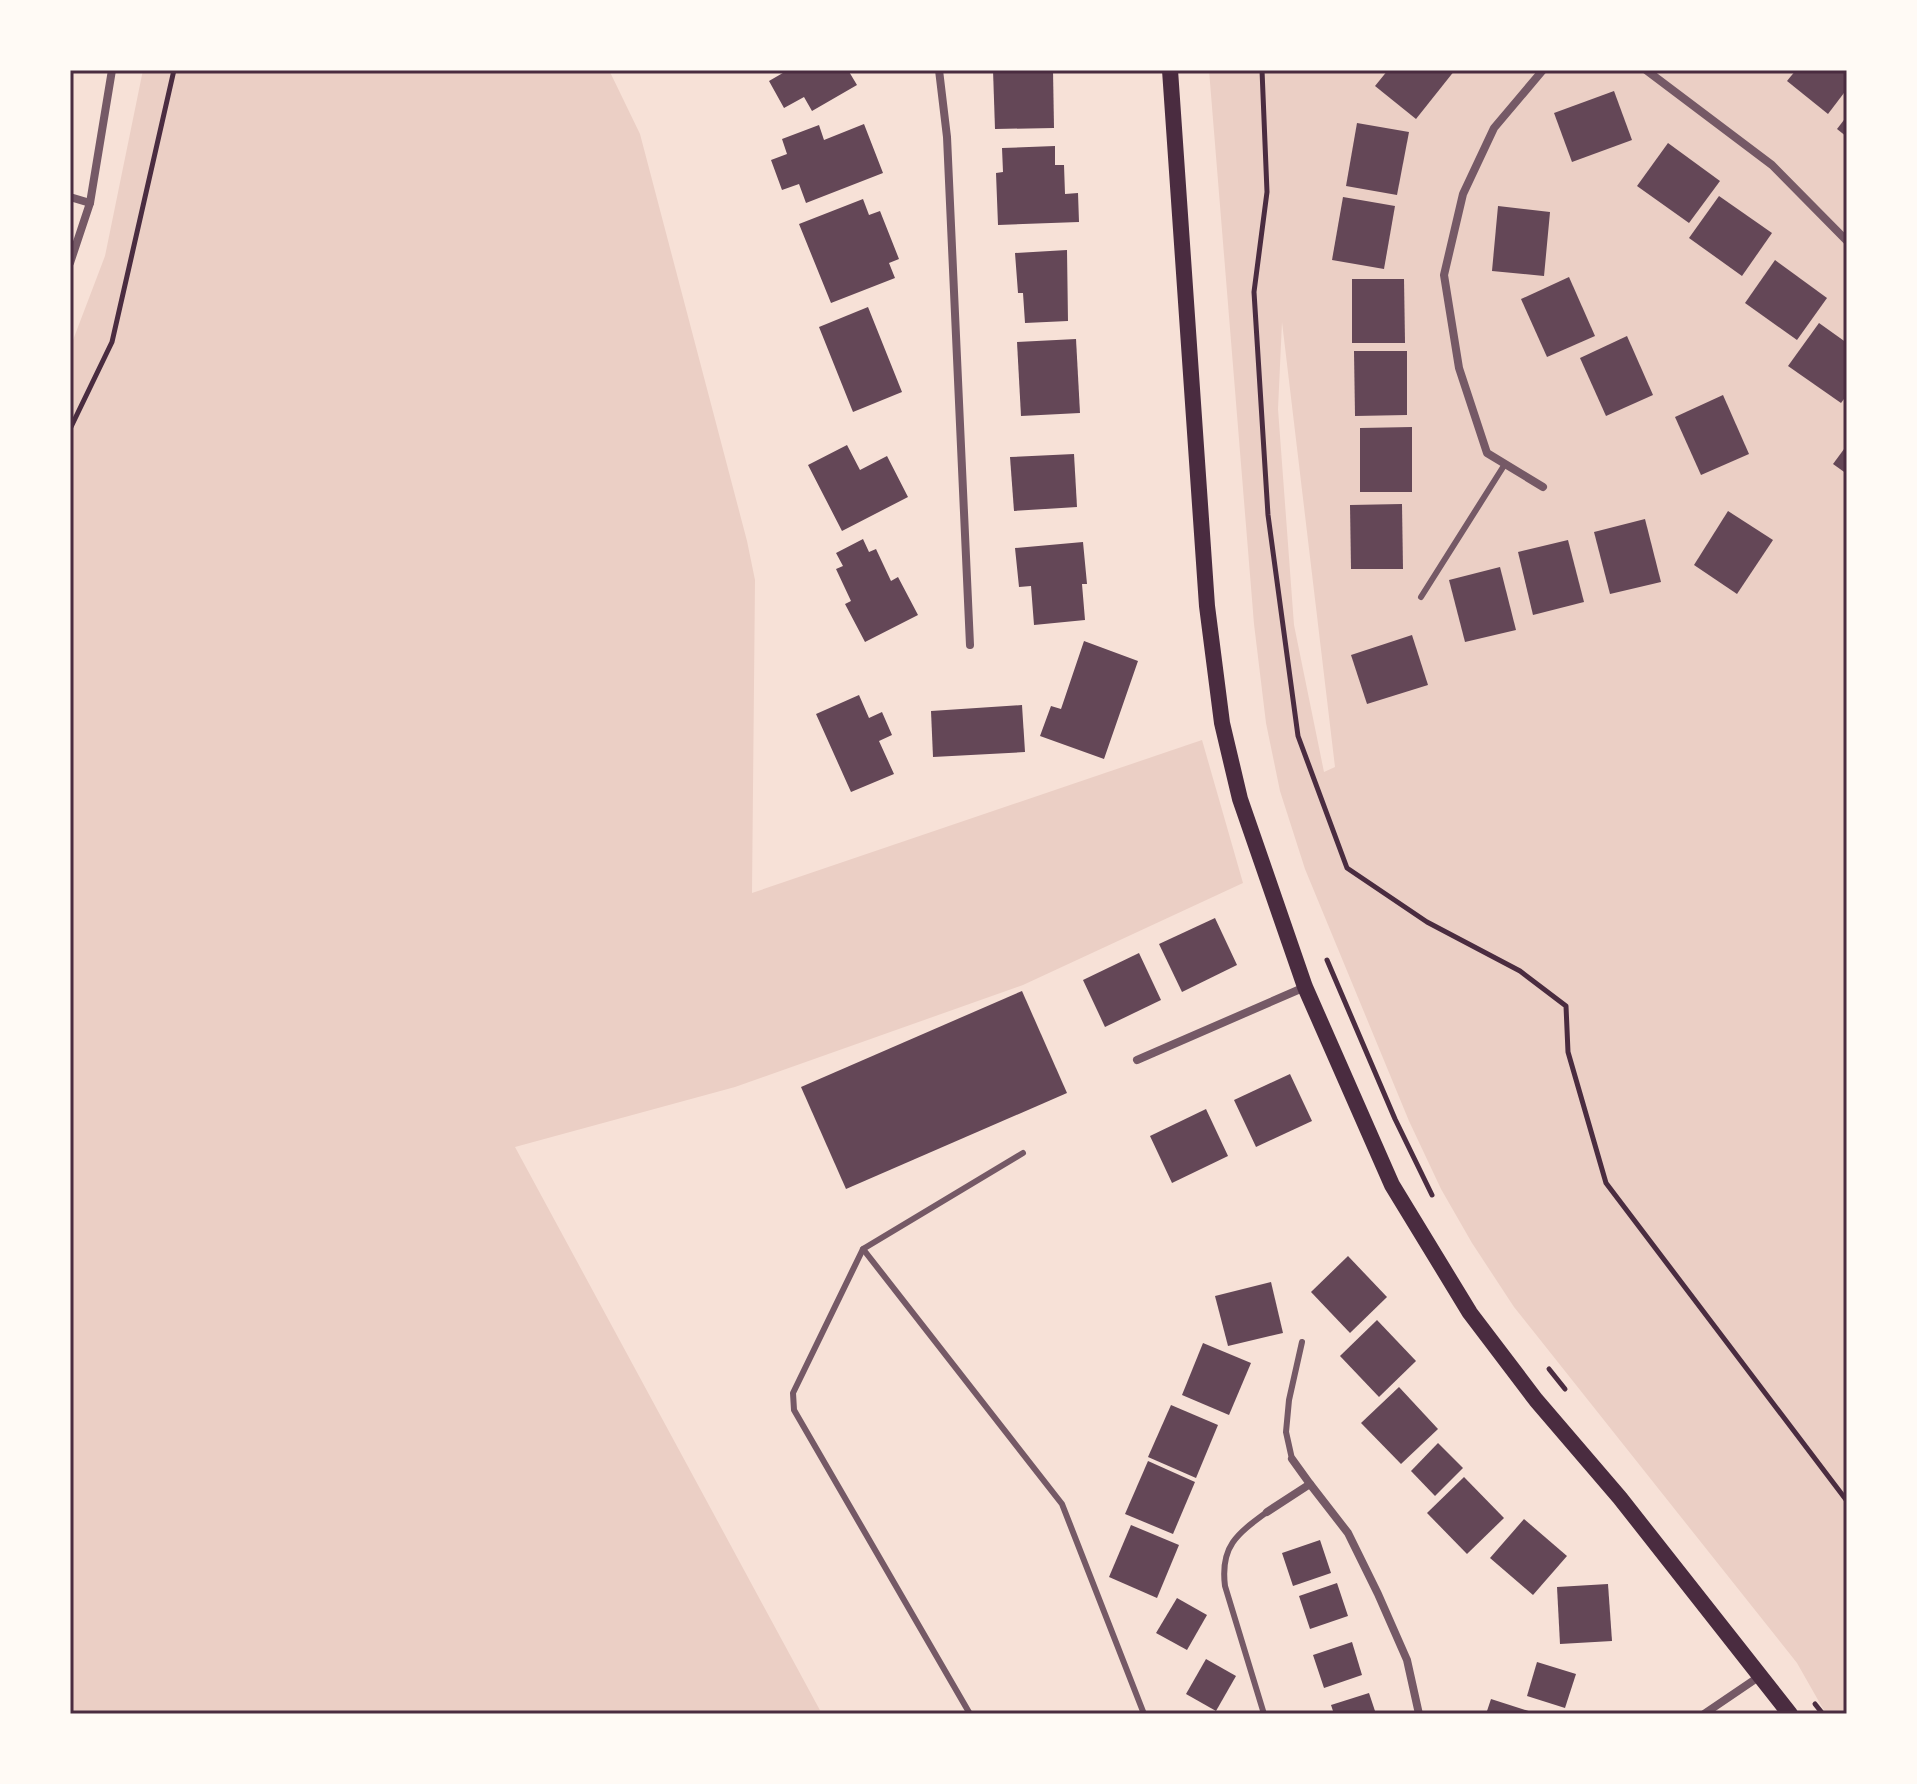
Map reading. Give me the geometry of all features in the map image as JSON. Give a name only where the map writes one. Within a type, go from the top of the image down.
[{"type":"main road","points":[[1170,70],[1207,606],[1222,723],[1240,799],[1305,987],[1392,1185],[1436,1261],[1497,1350],[1620,1498],[1790,1714]]},
{"type":"street","points":[[70,263],[90,203],[112,70]]},
{"type":"street","points":[[939,70],[947,137],[970,645]]},
{"type":"street","points":[[1543,70],[1494,128],[1463,194],[1444,275],[1464,382],[1487,453],[1543,487]]},
{"type":"street","points":[[1646,70],[1772,165],[1847,241]]},
{"type":"street","points":[[70,197],[90,203]]},
{"type":"street","points":[[1137,1060],[1305,987]]},
{"type":"street","points":[[1292,1459],[1348,1533],[1407,1660],[1419,1714]]},
{"type":"street","points":[[1267,1512],[1310,1484]]},
{"type":"street","points":[[1704,1714],[1760,1676]]},
{"type":"lane","points":[[1421,597],[1505,464]]},
{"type":"lane","points":[[970,1714],[794,1410],[793,1393],[863,1249],[1023,1153]]},
{"type":"lane","points":[[863,1249],[1062,1504],[1144,1714]]},
{"type":"lane","points":[[1292,1459],[1286,1432],[1289,1400],[1302,1342]]},
{"type":"lane","points":[[1264,1714],[1225,1586],[1223,1570],[1231,1543],[1267,1512]]},
{"type":"path","points":[[70,429],[112,342],[174,70]]},
{"type":"path","points":[[1262,70],[1267,192],[1254,292],[1268,515],[1298,736],[1347,868],[1427,922],[1520,971],[1566,1006],[1568,1052],[1606,1183],[1847,1501]]},
{"type":"path","points":[[1324,954],[1395,1119],[1437,1206]]},
{"type":"path","points":[[1547,1366],[1566,1390]]},
{"type":"path","points":[[1806,1693],[1823,1714]]},
{"type":"shaded area","points":[[143,70],[609,70],[640,134],[755,580],[752,893],[1202,740],[1243,883],[1023,985],[735,1087],[515,1147],[822,1714],[70,1714],[70,348],[105,256]]},
{"type":"shaded area","points":[[1209,70],[1847,70],[1847,1714],[1826,1714],[1797,1663],[1514,1307],[1441,1189],[1409,1121],[1305,869],[1280,791],[1266,723],[1254,624]],"holes":[[[1282,322],[1335,767],[1324,772],[1294,625],[1278,409]]]},
{"type":"building","points":[[788,70],[848,70],[857,85],[812,111],[804,97],[784,108],[769,81]]},
{"type":"building","points":[[993,70],[1053,70],[1054,128],[995,129]]},
{"type":"building","points":[[1388,70],[1455,70],[1416,119],[1375,86]]},
{"type":"building","points":[[1796,70],[1847,70],[1847,89],[1828,114],[1787,81]]},
{"type":"building","points":[[1614,91],[1632,140],[1572,162],[1554,113]]},
{"type":"building","points":[[1847,116],[1847,137],[1837,129]]},
{"type":"building","points":[[1357,123],[1409,132],[1397,195],[1346,186]]},
{"type":"building","points":[[864,124],[883,173],[806,203],[799,184],[782,190],[771,160],[787,154],[782,139],[819,125],[824,140]]},
{"type":"building","points":[[1668,143],[1720,181],[1689,223],[1637,186]]},
{"type":"building","points":[[1055,146],[1055,165],[1064,165],[1065,194],[1078,193],[1079,222],[998,225],[996,173],[1003,172],[1002,148]]},
{"type":"building","points":[[1719,196],[1772,233],[1742,276],[1689,238]]},
{"type":"building","points":[[1343,197],[1395,206],[1384,269],[1332,260]]},
{"type":"building","points":[[863,199],[869,215],[880,211],[899,259],[889,263],[895,278],[831,303],[799,224]]},
{"type":"building","points":[[1498,206],[1550,212],[1544,276],[1492,271]]},
{"type":"building","points":[[1067,250],[1068,321],[1025,323],[1023,293],[1018,293],[1015,253]]},
{"type":"building","points":[[1775,260],[1827,298],[1797,340],[1745,303]]},
{"type":"building","points":[[1569,277],[1595,336],[1547,357],[1521,299]]},
{"type":"building","points":[[1352,279],[1404,279],[1405,343],[1352,343]]},
{"type":"building","points":[[868,307],[902,392],[853,412],[819,327]]},
{"type":"building","points":[[1819,323],[1847,343],[1847,395],[1841,403],[1788,366]]},
{"type":"building","points":[[1627,336],[1653,395],[1606,416],[1580,358]]},
{"type":"building","points":[[1076,339],[1080,413],[1021,416],[1017,342]]},
{"type":"building","points":[[1354,351],[1407,351],[1407,415],[1355,416]]},
{"type":"building","points":[[1723,395],[1749,454],[1701,475],[1675,417]]},
{"type":"building","points":[[1412,427],[1412,492],[1360,492],[1360,428]]},
{"type":"building","points":[[847,445],[860,470],[887,456],[908,497],[842,531],[808,465]]},
{"type":"building","points":[[1847,445],[1847,474],[1833,464]]},
{"type":"building","points":[[1074,454],[1077,507],[1014,511],[1010,457]]},
{"type":"building","points":[[1402,504],[1403,569],[1351,569],[1350,505]]},
{"type":"building","points":[[1728,511],[1773,540],[1737,594],[1694,565]]},
{"type":"building","points":[[1645,519],[1661,582],[1610,594],[1594,532]]},
{"type":"building","points":[[863,539],[869,552],[876,549],[891,581],[898,577],[918,615],[865,642],[845,604],[851,601],[836,569],[843,566],[836,553]]},
{"type":"building","points":[[1568,540],[1584,602],[1533,615],[1518,552]]},
{"type":"building","points":[[1083,542],[1087,584],[1082,584],[1085,620],[1034,625],[1031,586],[1019,587],[1015,548]]},
{"type":"building","points":[[1500,567],[1516,630],[1465,642],[1449,580]]},
{"type":"building","points":[[1412,635],[1428,685],[1367,704],[1351,655]]},
{"type":"building","points":[[1084,641],[1138,661],[1104,759],[1040,736],[1051,706],[1061,709]]},
{"type":"building","points":[[859,695],[869,718],[882,712],[892,735],[879,741],[894,774],[851,792],[816,714]]},
{"type":"building","points":[[1022,705],[1025,752],[933,757],[931,711]]},
{"type":"building","points":[[1215,918],[1237,965],[1182,992],[1159,944]]},
{"type":"building","points":[[1139,953],[1161,1000],[1105,1027],[1083,980]]},
{"type":"building","points":[[1022,991],[1067,1093],[846,1189],[801,1087]]},
{"type":"building","points":[[1290,1074],[1312,1121],[1256,1147],[1234,1100]]},
{"type":"building","points":[[1206,1109],[1228,1156],[1172,1183],[1150,1136]]},
{"type":"building","points":[[1348,1256],[1387,1297],[1350,1333],[1311,1292]]},
{"type":"building","points":[[1271,1282],[1283,1333],[1228,1346],[1215,1296]]},
{"type":"building","points":[[1377,1320],[1416,1361],[1379,1397],[1340,1356]]},
{"type":"building","points":[[1203,1343],[1251,1363],[1229,1415],[1182,1395]]},
{"type":"building","points":[[1399,1387],[1438,1429],[1401,1464],[1361,1423]]},
{"type":"building","points":[[1171,1405],[1218,1425],[1196,1478],[1148,1457]]},
{"type":"building","points":[[1438,1443],[1463,1468],[1435,1496],[1411,1471]]},
{"type":"building","points":[[1148,1461],[1195,1482],[1173,1534],[1125,1514]]},
{"type":"building","points":[[1464,1477],[1504,1518],[1467,1554],[1427,1513]]},
{"type":"building","points":[[1524,1519],[1567,1556],[1533,1595],[1490,1558]]},
{"type":"building","points":[[1131,1525],[1179,1545],[1157,1598],[1109,1577]]},
{"type":"building","points":[[1320,1540],[1331,1573],[1293,1586],[1282,1553]]},
{"type":"building","points":[[1337,1583],[1348,1616],[1310,1629],[1299,1596]]},
{"type":"building","points":[[1608,1584],[1612,1641],[1560,1644],[1557,1587]]},
{"type":"building","points":[[1177,1598],[1207,1615],[1187,1650],[1156,1633]]},
{"type":"building","points":[[1352,1642],[1362,1675],[1324,1688],[1313,1655]]},
{"type":"building","points":[[1206,1659],[1236,1676],[1216,1711],[1186,1694]]},
{"type":"building","points":[[1537,1662],[1576,1674],[1565,1708],[1527,1696]]},
{"type":"building","points":[[1369,1693],[1376,1714],[1334,1714],[1331,1705]]},
{"type":"building","points":[[1491,1699],[1535,1713],[1535,1714],[1486,1714]]}]
